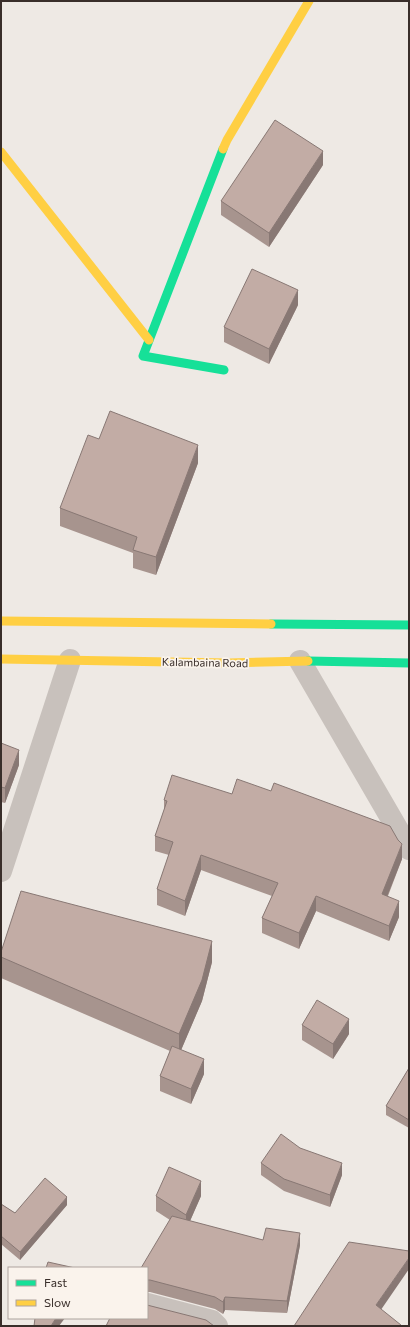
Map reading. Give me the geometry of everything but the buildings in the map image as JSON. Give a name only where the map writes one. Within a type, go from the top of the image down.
[{"type":"main road","points":[[224,370],[142,356],[227,140],[309,1]]},
{"type":"main road","points":[[1,152],[149,340]]},
{"type":"main road","points":[[1,622],[409,625]]},
{"type":"main road","name":"Kalambaina Road","points":[[1,659],[228,664],[300,661],[409,663]]},
{"type":"street","points":[[1,871],[70,660]]},
{"type":"street","points":[[300,661],[409,849]]},
{"type":"street","points":[[148,1304],[212,1321],[217,1326]]},
{"type":"traffic: fast","points":[[223,149],[143,356],[224,370]]},
{"type":"traffic: fast","points":[[271,624],[409,625]]},
{"type":"traffic: fast","points":[[308,661],[409,663]]},
{"type":"traffic: slow","points":[[223,149],[309,1]]},
{"type":"traffic: slow","points":[[1,152],[149,340]]},
{"type":"traffic: slow","points":[[1,621],[271,624]]},
{"type":"traffic: slow","points":[[1,659],[229,663],[308,661]]}]
